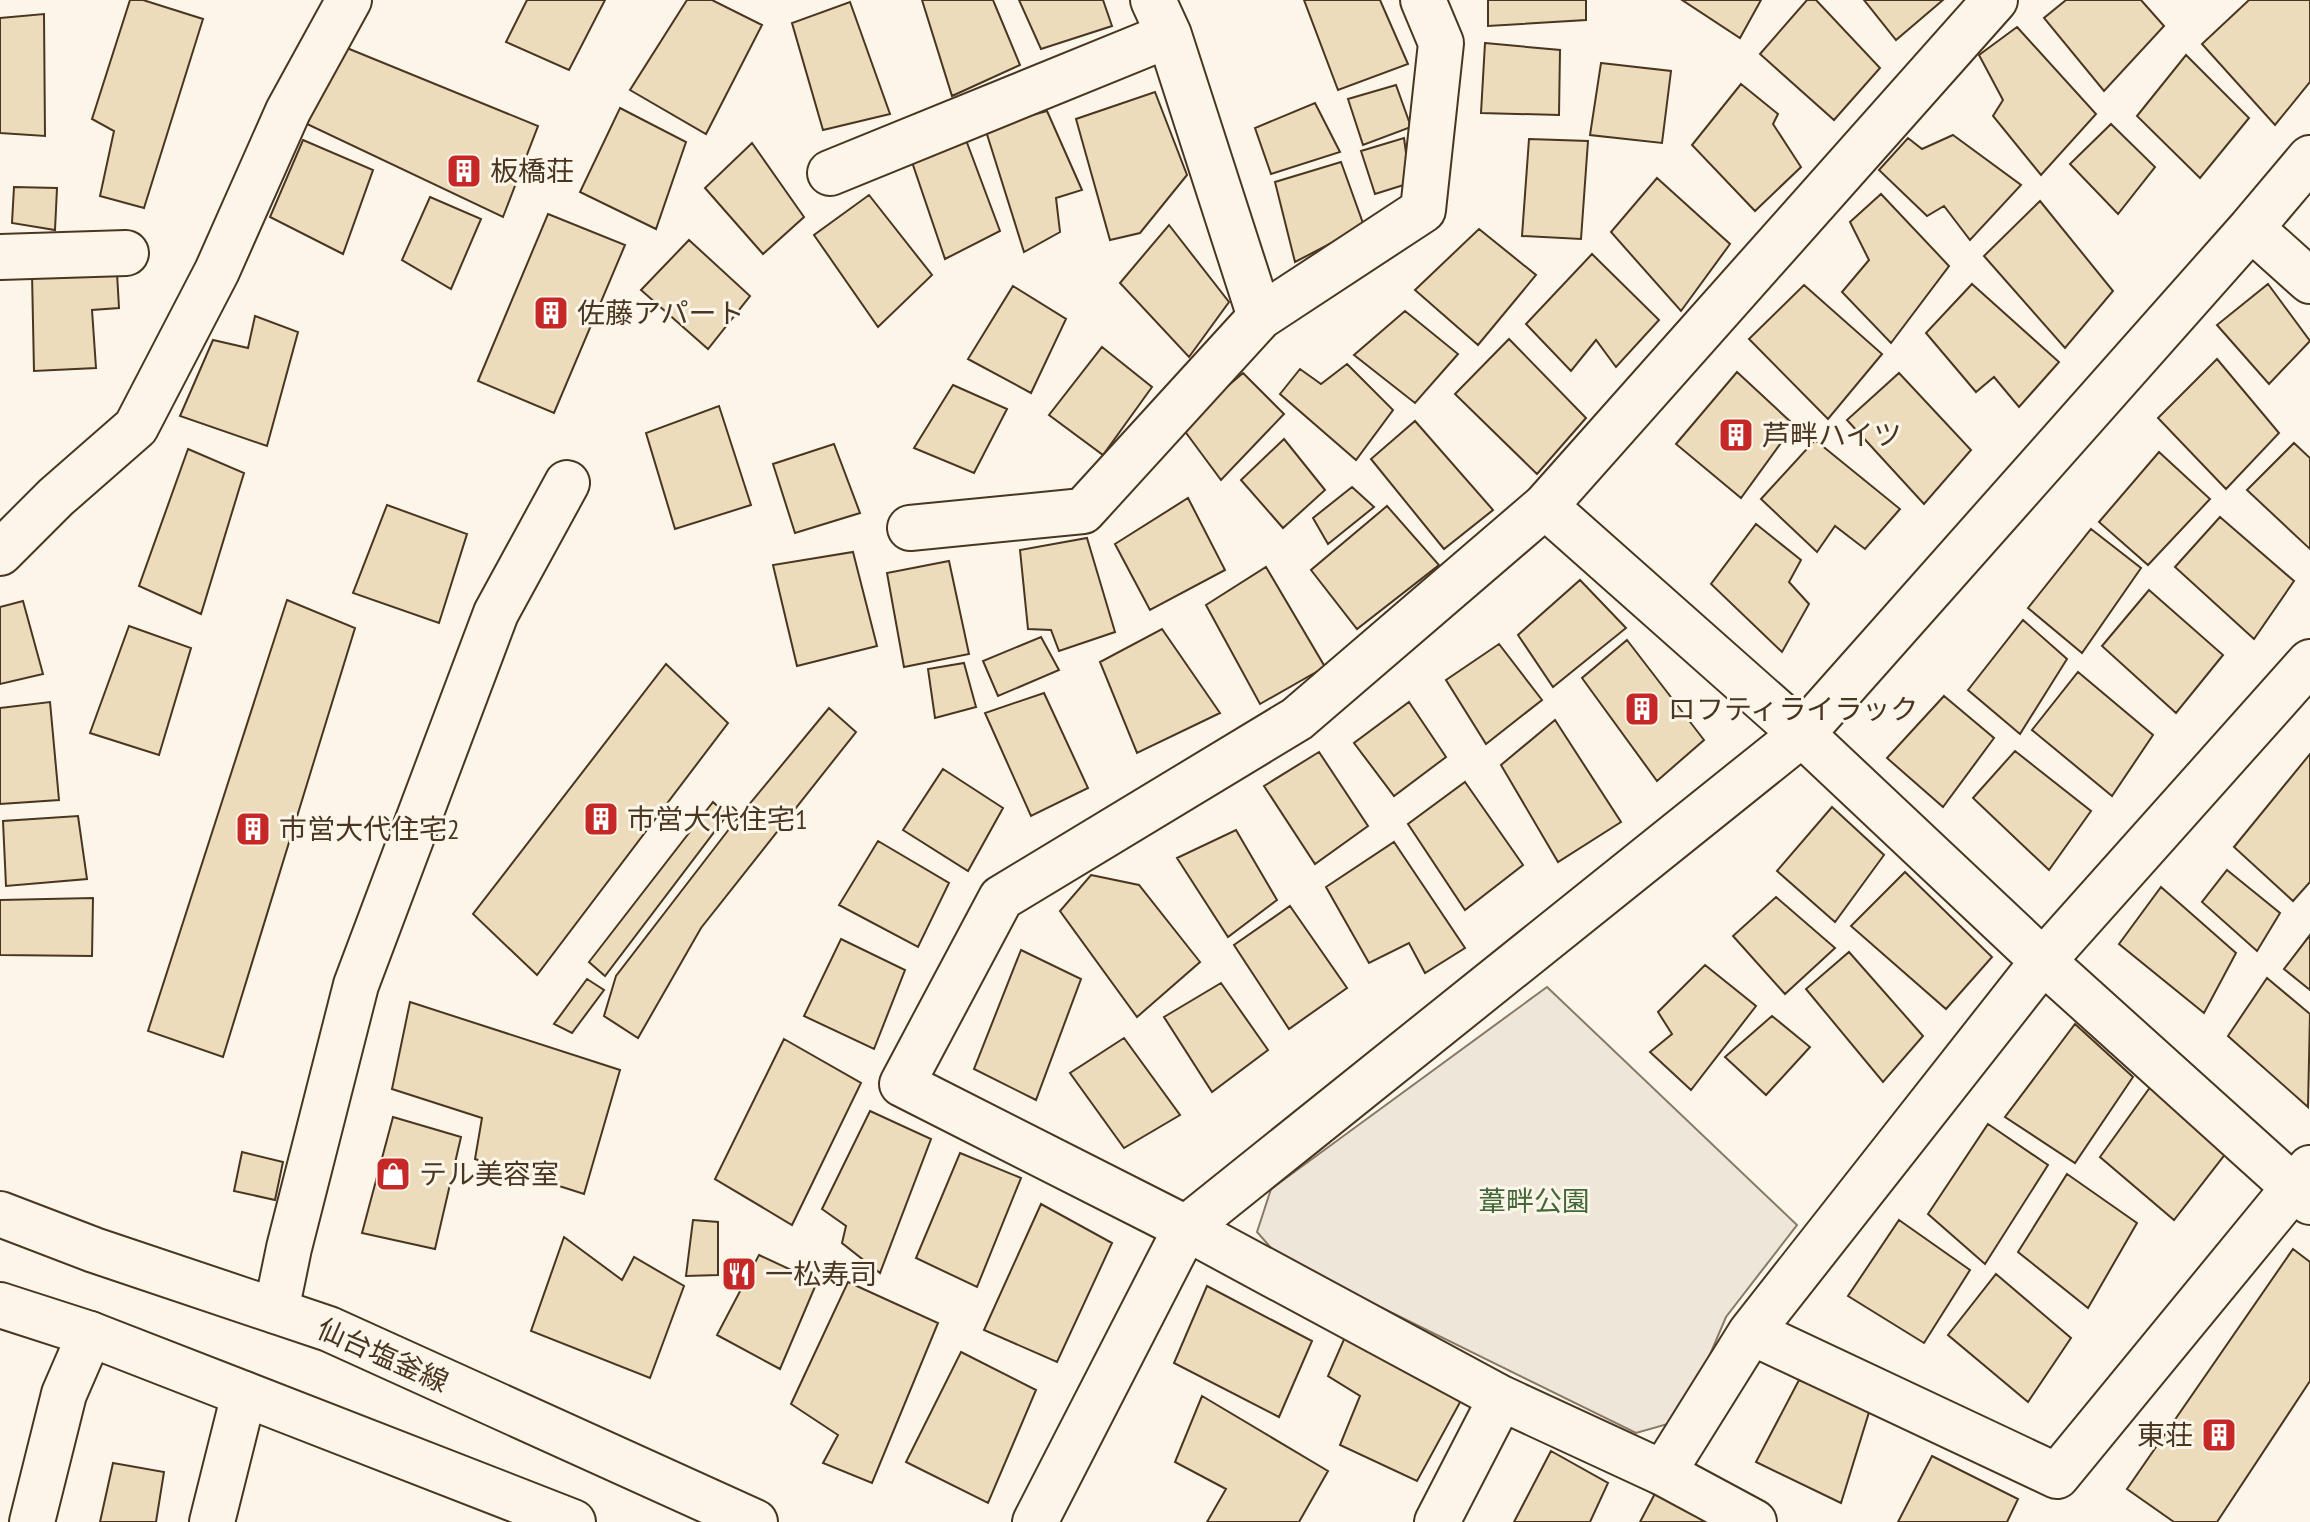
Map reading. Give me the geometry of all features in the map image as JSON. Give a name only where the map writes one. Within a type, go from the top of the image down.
[{"type":"street","points":[[0,553],[56,497],[136,427],[217,271],[288,111],[349,0]]},
{"type":"street","points":[[910,528],[1083,511],[1260,317],[1423,210],[1441,43],[1423,0]]},
{"type":"street","points":[[1754,1522],[1663,1473],[1501,1398],[1186,1228],[902,1084],[1001,898],[1297,719],[1545,506],[1995,0]]},
{"type":"street","points":[[830,173],[1161,17],[1260,317]]},
{"type":"street","points":[[1035,1522],[1186,1228],[1802,734],[2310,158]]},
{"type":"street","points":[[2251,228],[2310,281]]},
{"type":"street","points":[[0,257],[126,253]]},
{"type":"street","points":[[276,1311],[356,985],[496,613],[567,483]]},
{"type":"street","points":[[1545,506],[1802,734],[2043,961],[2304,1185],[2057,1476],[1751,1332]]},
{"type":"street","points":[[1663,1473],[1751,1332],[2043,961],[2310,662]]},
{"type":"street","name":"仙台塩釜線","points":[[0,1214],[94,1250],[329,1329],[755,1522]]},
{"type":"street","points":[[0,1305],[90,1334],[573,1522]]},
{"type":"street","points":[[32,1522],[64,1394],[90,1334]]},
{"type":"street","points":[[212,1522],[244,1394]]},
{"type":"street","points":[[1437,1522],[1501,1398]]},
{"type":"green space","name":"葦畔公園","points":[[1547,987],[1797,1225],[1726,1317],[1682,1420],[1636,1433],[1279,1257],[1257,1232],[1271,1189]]},
{"type":"building","points":[[130,0],[143,0],[203,19],[144,208],[100,196],[114,131],[92,119]]},
{"type":"building","points":[[527,0],[605,0],[569,70],[506,42]]},
{"type":"building","points":[[687,0],[712,0],[762,25],[706,134],[630,90]]},
{"type":"building","points":[[922,0],[993,0],[1020,65],[952,96]]},
{"type":"building","points":[[1019,0],[1103,0],[1112,26],[1041,49]]},
{"type":"building","points":[[1304,0],[1380,0],[1408,64],[1338,90]]},
{"type":"building","points":[[1488,0],[1586,0],[1586,20],[1488,26]]},
{"type":"building","points":[[1682,0],[1761,0],[1740,38]]},
{"type":"building","points":[[1807,0],[1816,0],[1880,68],[1834,120],[1760,54]]},
{"type":"building","points":[[1864,0],[1943,0],[1896,40]]},
{"type":"building","points":[[2066,0],[2141,0],[2164,26],[2104,91],[2044,18]]},
{"type":"building","points":[[2249,0],[2310,0],[2310,82],[2275,125],[2202,44]]},
{"type":"building","points":[[850,2],[890,114],[823,130],[792,23]]},
{"type":"building","points":[[44,14],[45,136],[0,133],[0,18]]},
{"type":"building","points":[[2017,27],[2096,114],[2041,175],[1993,116],[2003,100],[1979,55]]},
{"type":"building","points":[[1485,43],[1560,50],[1559,115],[1481,113]]},
{"type":"building","name":"板橋荘","points":[[342,46],[538,126],[503,217],[307,124]]},
{"type":"building","points":[[2186,55],[2249,118],[2200,178],[2137,116]]},
{"type":"building","points":[[1601,63],[1671,71],[1662,143],[1590,135]]},
{"type":"building","points":[[1741,84],[1778,114],[1773,124],[1801,167],[1755,211],[1692,145]]},
{"type":"building","points":[[1396,85],[1411,127],[1363,145],[1348,99]]},
{"type":"building","points":[[1155,92],[1187,175],[1140,233],[1110,240],[1076,119]]},
{"type":"building","points":[[1315,103],[1340,152],[1271,174],[1255,128]]},
{"type":"building","points":[[620,108],[686,142],[656,229],[580,192]]},
{"type":"building","points":[[1047,111],[1082,190],[1056,198],[1060,232],[1024,252],[985,128]]},
{"type":"building","points":[[2111,124],[2155,167],[2118,214],[2070,164]]},
{"type":"building","points":[[1953,135],[2021,185],[1970,240],[1944,206],[1927,216],[1879,170],[1908,138],[1922,149]]},
{"type":"building","points":[[1404,138],[1410,183],[1375,194],[1361,151]]},
{"type":"building","points":[[1529,139],[1588,141],[1581,239],[1522,236]]},
{"type":"building","points":[[303,140],[373,170],[343,254],[270,217]]},
{"type":"building","points":[[966,140],[1000,231],[945,259],[912,162]]},
{"type":"building","points":[[752,143],[804,217],[763,254],[705,188]]},
{"type":"building","points":[[1341,162],[1364,226],[1295,262],[1275,182]]},
{"type":"building","points":[[1657,178],[1730,244],[1681,311],[1611,232]]},
{"type":"building","points":[[14,187],[57,188],[55,230],[12,223]]},
{"type":"building","points":[[1881,194],[1949,266],[1891,343],[1842,292],[1869,260],[1850,222]]},
{"type":"building","points":[[869,195],[932,275],[878,327],[814,235]]},
{"type":"building","points":[[430,197],[481,219],[451,289],[402,260]]},
{"type":"building","points":[[2040,201],[2113,291],[2065,348],[1984,256]]},
{"type":"building","name":"佐藤アパート","points":[[548,214],[625,245],[554,413],[478,381]]},
{"type":"building","points":[[1169,225],[1229,302],[1189,357],[1120,283]]},
{"type":"building","points":[[1479,229],[1536,275],[1478,345],[1415,290]]},
{"type":"building","points":[[689,240],[750,296],[708,349],[641,290]]},
{"type":"building","points":[[1592,254],[1659,320],[1616,367],[1596,340],[1571,371],[1526,324]]},
{"type":"building","points":[[32,273],[117,273],[119,308],[92,310],[96,368],[34,371]]},
{"type":"building","points":[[1972,284],[2059,362],[2019,407],[1994,377],[1976,392],[1926,333]]},
{"type":"building","points":[[2268,284],[2310,341],[2269,384],[2217,325]]},
{"type":"building","points":[[1804,285],[1882,354],[1828,419],[1749,339]]},
{"type":"building","points":[[1013,286],[1066,319],[1031,393],[968,359]]},
{"type":"building","points":[[1405,311],[1458,354],[1415,403],[1354,355]]},
{"type":"building","points":[[255,316],[298,332],[267,446],[180,416],[213,340],[248,348]]},
{"type":"building","points":[[1509,339],[1586,418],[1537,474],[1455,394]]},
{"type":"building","points":[[1102,347],[1152,387],[1103,455],[1049,415]]},
{"type":"building","points":[[2217,359],[2279,433],[2226,489],[2158,418]]},
{"type":"building","points":[[1347,364],[1393,410],[1356,460],[1280,394],[1300,369],[1321,384]]},
{"type":"building","name":"芦畔ハイツ","points":[[1737,372],[1794,425],[1741,498],[1676,444]]},
{"type":"building","points":[[1243,373],[1284,414],[1221,480],[1181,426]]},
{"type":"building","points":[[1899,373],[1971,450],[1924,504],[1847,420]]},
{"type":"building","points":[[953,385],[1007,409],[974,473],[914,448]]},
{"type":"building","points":[[719,406],[751,505],[675,529],[646,433]]},
{"type":"building","points":[[1415,421],[1493,510],[1444,549],[1371,459]]},
{"type":"building","points":[[1284,439],[1325,490],[1283,528],[1241,480]]},
{"type":"building","points":[[1815,440],[1900,509],[1865,549],[1835,526],[1817,552],[1761,499]]},
{"type":"building","points":[[2294,443],[2310,458],[2310,549],[2247,490]]},
{"type":"building","points":[[834,444],[860,513],[795,533],[773,464]]},
{"type":"building","points":[[188,449],[244,473],[201,614],[139,586]]},
{"type":"building","points":[[2159,452],[2210,499],[2148,565],[2099,522]]},
{"type":"building","points":[[1352,487],[1374,507],[1328,544],[1313,518]]},
{"type":"building","points":[[1188,498],[1225,570],[1150,610],[1115,544]]},
{"type":"building","points":[[387,505],[467,534],[439,623],[353,593]]},
{"type":"building","points":[[1387,506],[1439,565],[1357,629],[1311,570]]},
{"type":"building","points":[[2220,517],[2294,581],[2254,639],[2175,567]]},
{"type":"building","points":[[1756,524],[1801,560],[1789,582],[1809,604],[1782,652],[1711,584]]},
{"type":"building","points":[[2091,529],[2141,568],[2082,653],[2028,608]]},
{"type":"building","points":[[1087,538],[1115,632],[1059,651],[1051,630],[1028,629],[1020,550]]},
{"type":"building","points":[[853,552],[877,646],[797,666],[773,565]]},
{"type":"building","points":[[949,561],[969,654],[904,667],[887,573]]},
{"type":"building","points":[[1266,567],[1325,667],[1260,704],[1206,605]]},
{"type":"building","points":[[1580,580],[1626,628],[1553,687],[1518,635]]},
{"type":"building","points":[[2149,590],[2223,655],[2176,713],[2102,646]]},
{"type":"building","name":"市営大代住宅2","points":[[287,600],[355,628],[223,1057],[148,1031]]},
{"type":"building","points":[[23,601],[43,674],[0,684],[0,607]]},
{"type":"building","points":[[2023,620],[2067,659],[2020,734],[1968,690]]},
{"type":"building","points":[[129,626],[191,648],[159,755],[90,733]]},
{"type":"building","points":[[1162,629],[1220,713],[1137,753],[1100,662]]},
{"type":"building","points":[[1041,637],[1059,670],[998,696],[983,661]]},
{"type":"building","name":"ロフティライラック","points":[[1627,640],[1704,740],[1657,781],[1582,678]]},
{"type":"building","points":[[1499,644],[1542,700],[1486,744],[1446,680]]},
{"type":"building","points":[[964,663],[976,707],[935,718],[928,669]]},
{"type":"building","name":"市営大代住宅1","points":[[666,664],[728,723],[537,975],[473,914]]},
{"type":"building","points":[[2078,672],[2153,735],[2112,796],[2032,730]]},
{"type":"building","points":[[1044,693],[1088,788],[1031,816],[985,713]]},
{"type":"building","points":[[1944,696],[1994,738],[1943,807],[1887,758]]},
{"type":"building","points":[[50,702],[59,800],[0,804],[0,708]]},
{"type":"building","points":[[1409,702],[1446,757],[1394,796],[1354,743]]},
{"type":"building","points":[[829,708],[856,732],[701,928],[638,1038],[604,1016],[616,976],[733,824]]},
{"type":"building","points":[[1555,720],[1621,822],[1558,862],[1501,765]]},
{"type":"building","points":[[2015,751],[2091,811],[2049,870],[1973,798]]},
{"type":"building","points":[[1319,752],[1368,826],[1315,864],[1264,786]]},
{"type":"building","points":[[2310,754],[2310,882],[2293,901],[2234,847]]},
{"type":"building","points":[[943,769],[1003,808],[968,871],[903,830]]},
{"type":"building","points":[[1465,782],[1523,865],[1465,910],[1408,824]]},
{"type":"building","points":[[713,802],[727,815],[605,976],[589,962]]},
{"type":"building","points":[[1832,807],[1884,855],[1835,922],[1777,871]]},
{"type":"building","points":[[78,816],[87,879],[6,886],[3,821]]},
{"type":"building","points":[[1236,830],[1277,900],[1228,937],[1177,858]]},
{"type":"building","points":[[878,841],[949,883],[918,947],[839,905]]},
{"type":"building","points":[[1394,842],[1465,948],[1425,973],[1409,943],[1369,963],[1326,887]]},
{"type":"building","points":[[2227,870],[2280,913],[2257,951],[2202,902]]},
{"type":"building","points":[[1905,872],[1992,957],[1946,1009],[1851,926]]},
{"type":"building","points":[[1091,875],[1139,885],[1200,962],[1137,1017],[1060,911]]},
{"type":"building","points":[[2161,887],[2236,953],[2204,1013],[2119,944]]},
{"type":"building","points":[[1776,897],[1835,948],[1785,994],[1733,936]]},
{"type":"building","points":[[93,898],[92,956],[0,955],[0,900]]},
{"type":"building","points":[[1290,906],[1347,988],[1289,1029],[1234,945]]},
{"type":"building","points":[[2310,935],[2310,990],[2284,969]]},
{"type":"building","points":[[841,939],[905,970],[874,1049],[804,1016]]},
{"type":"building","points":[[1021,950],[1081,979],[1036,1100],[974,1069]]},
{"type":"building","points":[[1849,952],[1923,1036],[1883,1082],[1806,989]]},
{"type":"building","points":[[1705,965],[1756,1006],[1691,1090],[1650,1052],[1672,1034],[1658,1012]]},
{"type":"building","points":[[2267,978],[2310,1014],[2308,1107],[2228,1036]]},
{"type":"building","points":[[587,979],[604,990],[572,1033],[554,1024]]},
{"type":"building","points":[[1221,983],[1268,1050],[1212,1092],[1164,1017]]},
{"type":"building","points":[[410,1002],[620,1070],[584,1194],[475,1159],[482,1118],[392,1089]]},
{"type":"building","points":[[1772,1016],[1810,1047],[1766,1095],[1725,1057]]},
{"type":"building","points":[[2075,1024],[2133,1077],[2075,1163],[2005,1117]]},
{"type":"building","points":[[1124,1038],[1180,1115],[1124,1148],[1070,1073]]},
{"type":"building","points":[[784,1039],[861,1083],[792,1225],[715,1179]]},
{"type":"building","points":[[2151,1086],[2226,1153],[2174,1220],[2100,1157]]},
{"type":"building","points":[[870,1111],[931,1139],[880,1273],[842,1243],[846,1226],[822,1209]]},
{"type":"building","points":[[393,1117],[461,1137],[435,1249],[362,1233]]},
{"type":"building","points":[[1988,1124],[2048,1165],[1985,1264],[1928,1214]]},
{"type":"building","points":[[242,1152],[283,1162],[275,1200],[234,1191]]},
{"type":"building","points":[[960,1153],[1021,1178],[977,1287],[916,1258]]},
{"type":"building","points":[[2067,1174],[2137,1223],[2088,1308],[2018,1252]]},
{"type":"building","points":[[1041,1204],[1112,1243],[1057,1362],[984,1330]]},
{"type":"building","points":[[693,1220],[718,1222],[718,1275],[686,1276]]},
{"type":"building","points":[[1899,1220],[1970,1270],[1924,1343],[1848,1296]]},
{"type":"building","points":[[564,1237],[622,1280],[634,1257],[684,1286],[650,1378],[531,1331]]},
{"type":"building","name":"東荘","points":[[2293,1249],[2310,1262],[2310,1381],[2217,1522],[2174,1522],[2127,1489]]},
{"type":"building","points":[[759,1255],[817,1282],[780,1369],[717,1335]]},
{"type":"building","points":[[1996,1274],[2071,1338],[2028,1402],[1948,1335]]},
{"type":"building","points":[[848,1282],[938,1323],[872,1483],[823,1463],[838,1435],[791,1404]]},
{"type":"building","points":[[1207,1286],[1312,1341],[1279,1417],[1174,1363]]},
{"type":"building","points":[[1345,1337],[1464,1395],[1417,1481],[1340,1445],[1360,1396],[1328,1376]]},
{"type":"building","points":[[961,1352],[1036,1390],[988,1503],[906,1462]]},
{"type":"building","points":[[1799,1380],[1870,1409],[1841,1503],[1756,1462]]},
{"type":"building","points":[[1202,1396],[1328,1471],[1299,1522],[1207,1522],[1226,1489],[1175,1462]]},
{"type":"building","points":[[1551,1451],[1608,1483],[1590,1522],[1514,1522]]},
{"type":"building","points":[[1932,1456],[2018,1499],[2007,1522],[1898,1522]]},
{"type":"building","points":[[113,1463],[164,1472],[156,1522],[100,1522]]},
{"type":"building","points":[[1659,1486],[1708,1514],[1705,1522],[1640,1522]]},
{"type":"place","name":"板橋荘","points":[[464,171]]},
{"type":"place","name":"佐藤アパート","points":[[551,313]]},
{"type":"place","name":"芦畔ハイツ","points":[[1736,435]]},
{"type":"place","name":"ロフティライラック","points":[[1642,709]]},
{"type":"place","name":"市営大代住宅1","points":[[601,819]]},
{"type":"place","name":"市営大代住宅2","points":[[253,829]]},
{"type":"place","name":"テル美容室","points":[[393,1174]]},
{"type":"place","name":"一松寿司","points":[[739,1274]]},
{"type":"place","name":"東荘","points":[[2219,1435]]}]
